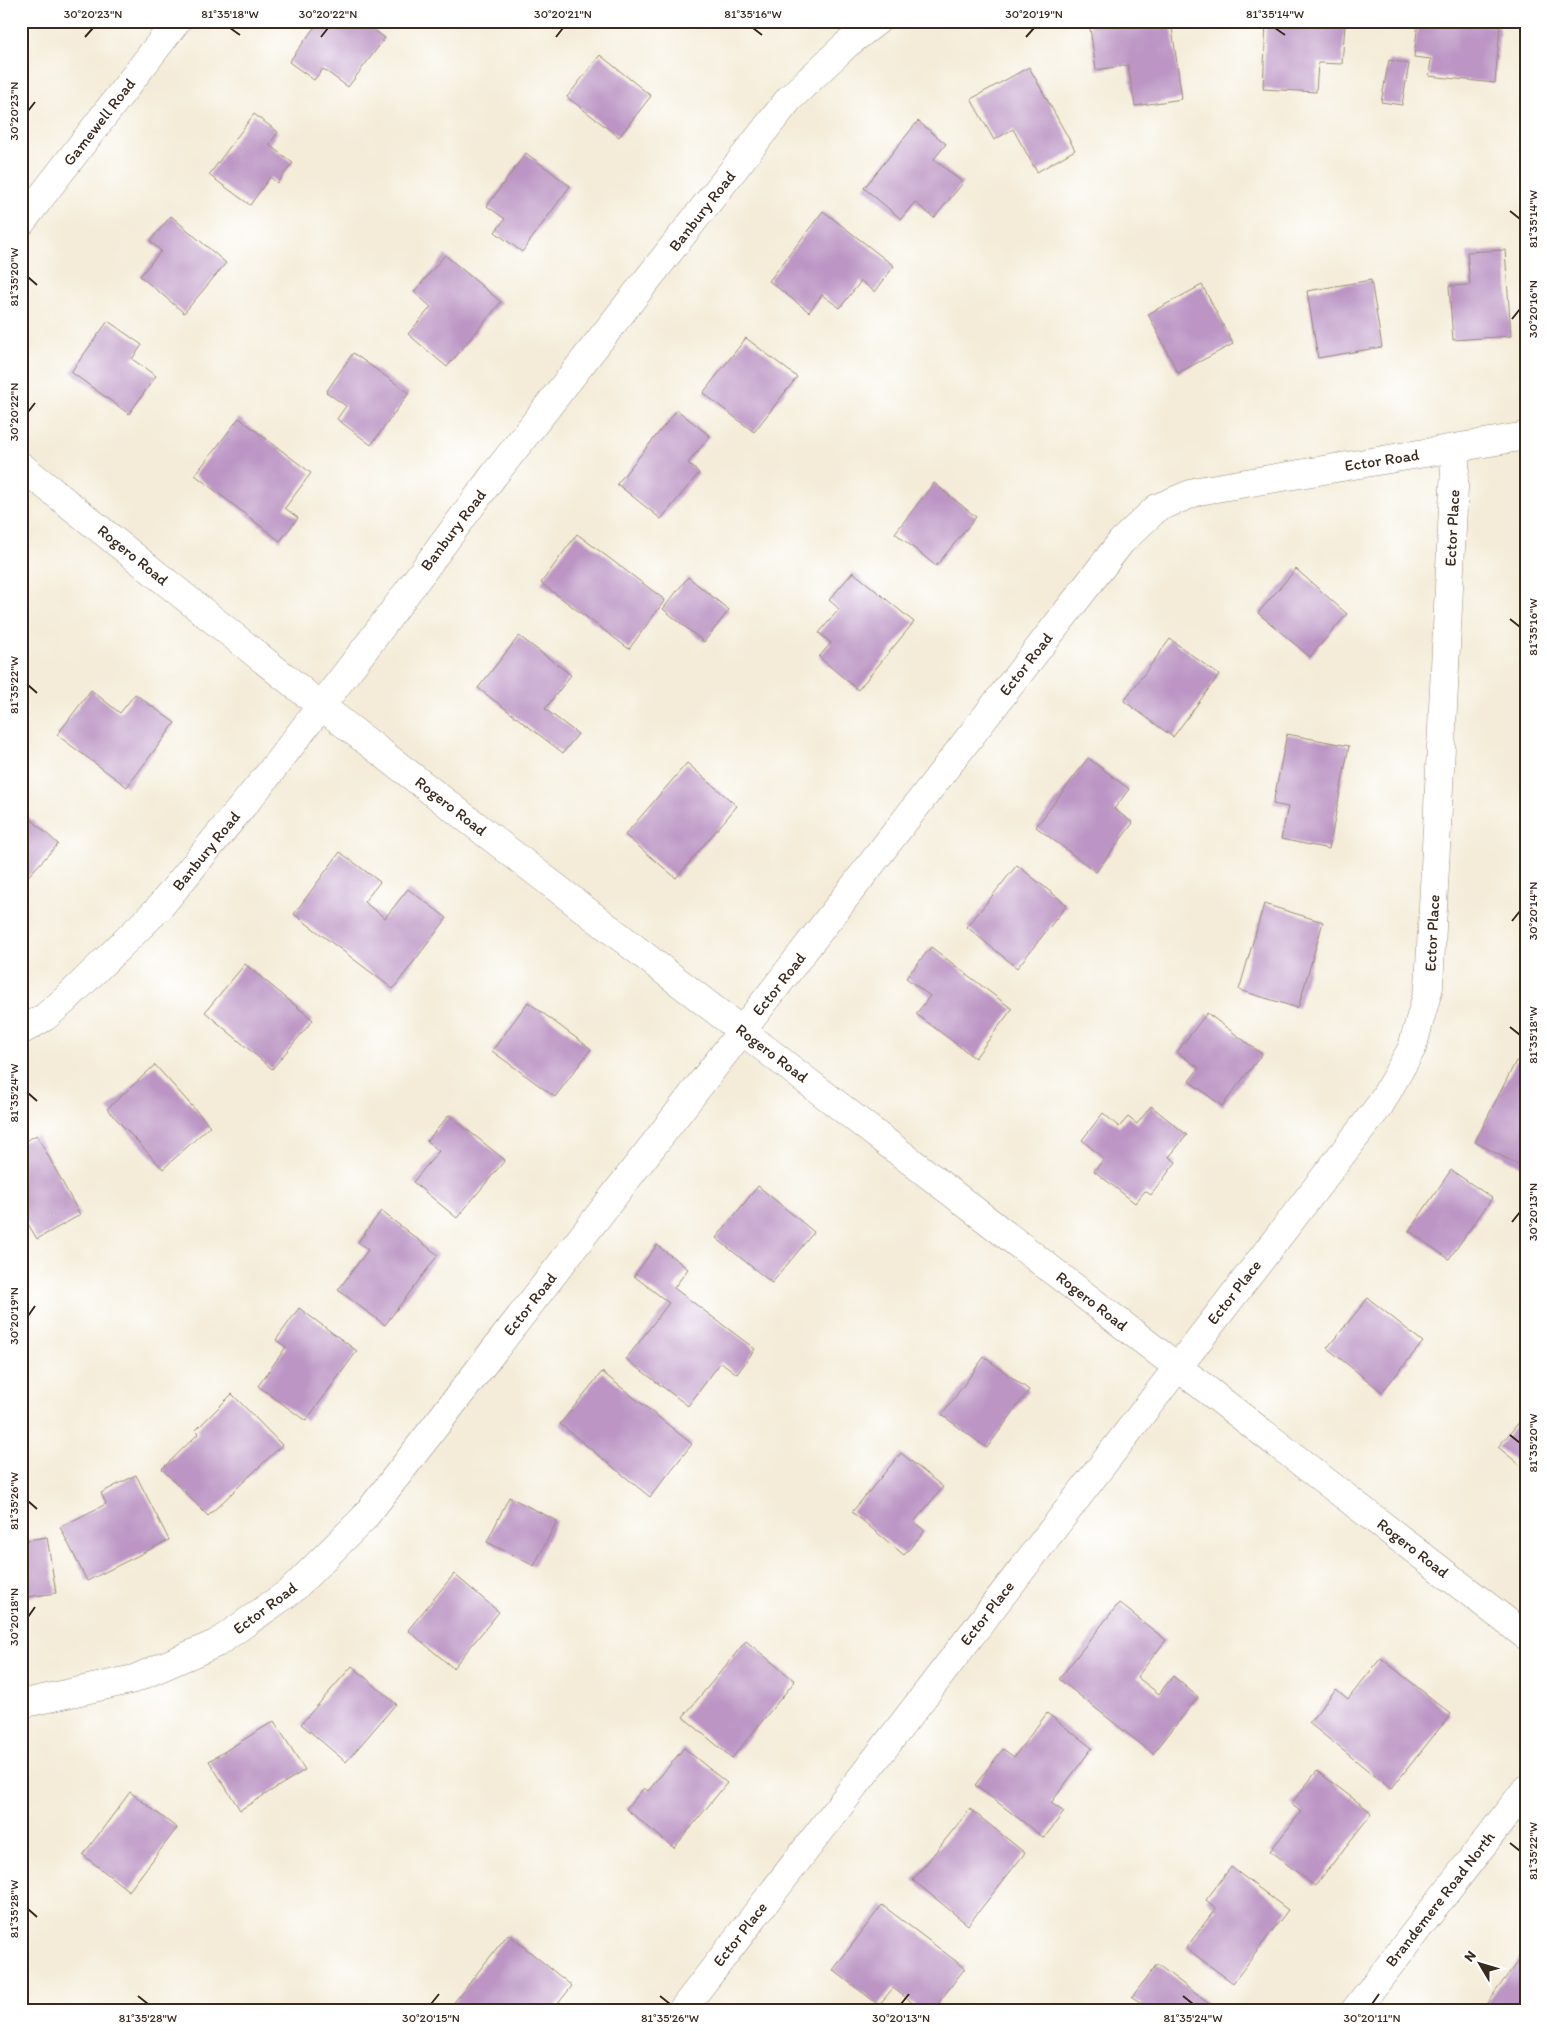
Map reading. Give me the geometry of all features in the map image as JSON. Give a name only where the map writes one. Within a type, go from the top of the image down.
[{"type":"street","name":"Gamewell Road","points":[[21,223],[177,21]]},
{"type":"street","name":"Banbury Road","points":[[21,1031],[45,1017],[65,1000],[158,909],[268,776],[494,475],[789,99],[846,45],[877,21]]},
{"type":"street","name":"Ector Road","points":[[21,1704],[134,1679],[217,1643],[291,1591],[364,1518],[1120,542],[1158,508],[1198,491],[1526,436]]},
{"type":"street","name":"Ector Place","points":[[682,2010],[1380,1104],[1412,1048],[1429,987],[1456,448]]},
{"type":"street","name":"Rogero Road","points":[[21,466],[321,706],[1526,1636]]},
{"type":"street","name":"Brandemere Road North","points":[[1355,2010],[1526,1789]]},
{"type":"building","points":[[319,21],[362,21],[385,38],[348,87],[323,69],[314,80],[289,62]]},
{"type":"building","points":[[1089,21],[1171,21],[1182,99],[1135,106],[1128,65],[1096,70]]},
{"type":"building","points":[[1418,21],[1443,21],[1500,27],[1495,83],[1429,76],[1431,59],[1414,57]]},
{"type":"building","points":[[1266,22],[1345,25],[1342,64],[1318,63],[1316,92],[1263,89]]},
{"type":"building","points":[[600,55],[651,96],[619,137],[567,97]]},
{"type":"building","points":[[1389,60],[1409,64],[1402,105],[1381,102]]},
{"type":"building","points":[[1029,67],[1075,150],[1037,172],[1013,129],[994,140],[971,99]]},
{"type":"building","points":[[254,114],[278,132],[269,145],[293,163],[277,183],[270,177],[250,205],[209,175]]},
{"type":"building","points":[[918,121],[946,144],[934,159],[963,183],[934,218],[915,202],[901,219],[864,188]]},
{"type":"building","points":[[526,153],[570,186],[522,252],[495,232],[505,219],[487,206]]},
{"type":"building","points":[[823,211],[894,266],[875,292],[861,281],[840,308],[822,295],[809,312],[769,281]]},
{"type":"building","points":[[171,216],[226,263],[184,313],[140,276],[161,251],[150,241]]},
{"type":"building","points":[[1505,250],[1511,336],[1453,340],[1449,286],[1470,285],[1467,252]]},
{"type":"building","points":[[445,255],[501,302],[447,367],[408,334],[431,307],[414,292]]},
{"type":"building","points":[[1371,280],[1382,347],[1318,358],[1307,291]]},
{"type":"building","points":[[1202,285],[1233,344],[1178,373],[1148,314]]},
{"type":"building","points":[[108,321],[142,345],[132,359],[156,376],[129,414],[71,372]]},
{"type":"building","points":[[746,338],[797,377],[754,432],[703,393]]},
{"type":"building","points":[[353,353],[409,393],[371,445],[337,419],[346,406],[326,392]]},
{"type":"building","points":[[677,410],[710,436],[688,463],[699,473],[661,519],[617,484]]},
{"type":"building","points":[[239,418],[311,473],[285,508],[298,518],[280,541],[195,475]]},
{"type":"building","points":[[934,483],[976,517],[936,566],[895,533]]},
{"type":"building","points":[[577,534],[665,600],[629,649],[541,583]]},
{"type":"building","points":[[1296,569],[1347,614],[1310,657],[1258,613]]},
{"type":"building","points":[[853,572],[914,622],[858,690],[819,657],[831,643],[819,633],[839,609],[829,600]]},
{"type":"building","points":[[688,577],[729,610],[704,642],[663,609]]},
{"type":"building","points":[[519,636],[571,675],[545,709],[578,734],[563,753],[478,688]]},
{"type":"building","points":[[1170,639],[1219,675],[1173,737],[1124,701]]},
{"type":"building","points":[[91,690],[120,713],[135,694],[175,723],[127,787],[57,735]]},
{"type":"building","points":[[1287,734],[1349,746],[1329,849],[1281,839],[1288,807],[1273,804]]},
{"type":"building","points":[[1088,758],[1129,789],[1114,809],[1133,823],[1096,872],[1036,827]]},
{"type":"building","points":[[687,763],[737,806],[676,878],[625,835]]},
{"type":"building","points":[[21,810],[58,844],[21,884]]},
{"type":"building","points":[[340,852],[380,882],[364,902],[385,918],[408,889],[447,918],[393,989],[294,914]]},
{"type":"building","points":[[1017,865],[1067,905],[1017,968],[967,927]]},
{"type":"building","points":[[1264,904],[1323,922],[1298,1008],[1239,990]]},
{"type":"building","points":[[931,947],[1012,1009],[975,1058],[916,1014],[930,996],[906,978]]},
{"type":"building","points":[[245,964],[313,1020],[272,1069],[205,1012]]},
{"type":"building","points":[[528,1002],[591,1049],[555,1097],[492,1051]]},
{"type":"building","points":[[1207,1013],[1262,1054],[1222,1106],[1189,1081],[1199,1068],[1177,1052]]},
{"type":"building","points":[[1516,1061],[1526,1065],[1526,1169],[1475,1142]]},
{"type":"building","points":[[155,1065],[210,1126],[163,1169],[107,1109]]},
{"type":"building","points":[[1151,1106],[1187,1135],[1169,1157],[1176,1162],[1151,1195],[1145,1191],[1135,1203],[1094,1171],[1104,1159],[1082,1140],[1103,1113],[1119,1127],[1128,1117],[1137,1124]]},
{"type":"building","points":[[449,1115],[505,1160],[457,1218],[413,1182],[439,1151],[427,1141]]},
{"type":"building","points":[[37,1135],[80,1215],[37,1239],[21,1212],[21,1143]]},
{"type":"building","points":[[1451,1170],[1492,1198],[1449,1259],[1409,1231]]},
{"type":"building","points":[[758,1186],[814,1232],[772,1283],[716,1238]]},
{"type":"building","points":[[381,1211],[438,1255],[385,1325],[338,1290],[368,1250],[358,1242]]},
{"type":"building","points":[[657,1245],[688,1269],[674,1288],[755,1349],[737,1374],[721,1362],[688,1406],[626,1359],[669,1303],[634,1276]]},
{"type":"building","points":[[1368,1298],[1423,1342],[1382,1392],[1327,1348]]},
{"type":"building","points":[[299,1308],[357,1351],[306,1421],[258,1386],[286,1347],[276,1340]]},
{"type":"building","points":[[984,1357],[1029,1390],[987,1448],[942,1415]]},
{"type":"building","points":[[602,1372],[692,1444],[650,1497],[560,1424]]},
{"type":"building","points":[[232,1394],[282,1445],[208,1516],[162,1469],[199,1433],[196,1430]]},
{"type":"building","points":[[1522,1419],[1526,1422],[1526,1470],[1498,1447]]},
{"type":"building","points":[[901,1453],[943,1487],[914,1522],[925,1531],[904,1555],[852,1512]]},
{"type":"building","points":[[136,1475],[169,1540],[87,1581],[60,1527],[106,1504],[101,1493]]},
{"type":"building","points":[[509,1497],[557,1521],[534,1566],[487,1542]]},
{"type":"building","points":[[47,1537],[56,1593],[21,1598],[21,1541]]},
{"type":"building","points":[[454,1574],[499,1612],[453,1668],[408,1630]]},
{"type":"building","points":[[1119,1603],[1166,1640],[1137,1677],[1159,1694],[1173,1676],[1198,1697],[1153,1754],[1059,1679]]},
{"type":"building","points":[[746,1641],[795,1681],[732,1758],[683,1717]]},
{"type":"building","points":[[1381,1658],[1451,1714],[1391,1789],[1309,1723],[1336,1689],[1348,1699]]},
{"type":"building","points":[[352,1666],[396,1704],[346,1762],[301,1724]]},
{"type":"building","points":[[1047,1713],[1092,1748],[1051,1803],[1064,1812],[1044,1838],[975,1785],[1003,1749],[1014,1757]]},
{"type":"building","points":[[274,1721],[305,1770],[240,1810],[209,1761]]},
{"type":"building","points":[[684,1748],[727,1783],[674,1848],[626,1809],[644,1788],[648,1791]]},
{"type":"building","points":[[1317,1771],[1372,1813],[1315,1886],[1270,1851],[1301,1812],[1291,1804]]},
{"type":"building","points":[[130,1792],[177,1828],[129,1891],[83,1855]]},
{"type":"building","points":[[970,1809],[1025,1853],[968,1925],[913,1880]]},
{"type":"building","points":[[1231,1867],[1288,1910],[1233,1983],[1186,1948],[1216,1908],[1206,1900]]},
{"type":"building","points":[[882,1905],[965,1968],[933,2010],[922,2010],[893,1988],[879,2005],[833,1970]]},
{"type":"building","points":[[508,1934],[572,1986],[553,2010],[448,2010]]},
{"type":"building","points":[[1526,1950],[1526,2010],[1482,2010]]},
{"type":"building","points":[[1157,1964],[1213,2007],[1211,2010],[1138,2010],[1143,2004],[1132,1997]]}]
